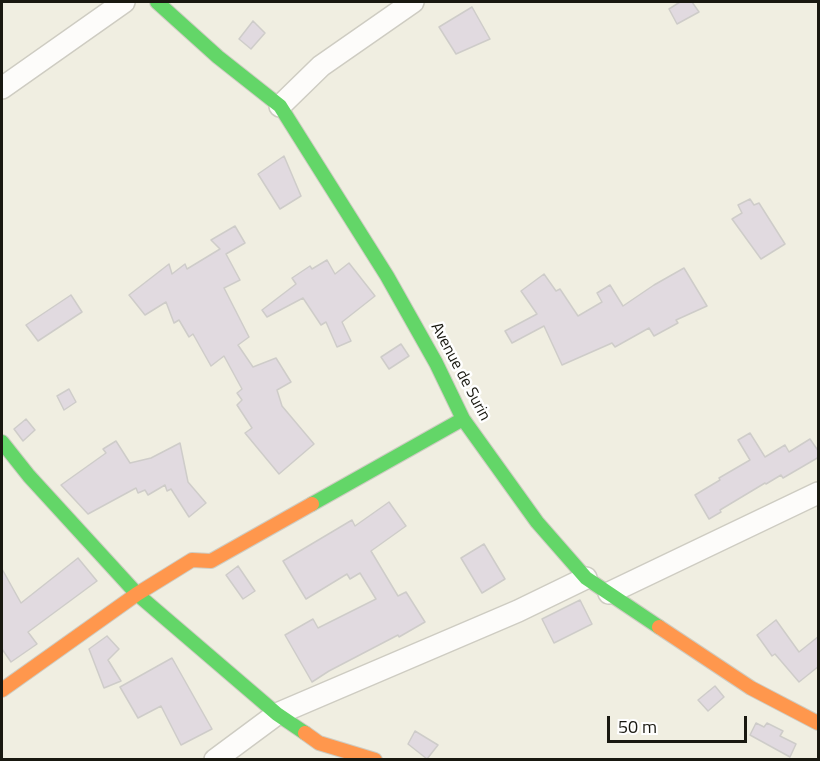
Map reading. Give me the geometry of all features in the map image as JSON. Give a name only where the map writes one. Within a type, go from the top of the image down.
[{"type":"street","points":[[2,88],[124,2]]},
{"type":"street","name":"Avenue de Surin","points":[[157,2],[218,57],[280,106],[387,276],[436,363],[463,419],[537,522],[586,578],[751,688],[819,723]]},
{"type":"street","points":[[280,106],[321,66],[413,2]]},
{"type":"street","points":[[2,690],[137,594],[192,560],[211,561],[463,419]]},
{"type":"street","points":[[2,442],[29,476],[137,594],[277,714],[319,743],[375,759]]},
{"type":"street","points":[[609,593],[819,493]]},
{"type":"street","points":[[215,759],[277,714],[518,611],[586,578]]},
{"type":"building","points":[[680,2],[692,2],[699,12],[677,24],[669,9]]},
{"type":"building","points":[[472,7],[490,39],[456,54],[439,27]]},
{"type":"building","points":[[253,21],[265,33],[251,49],[239,39]]},
{"type":"building","points":[[284,156],[301,196],[280,209],[258,174]]},
{"type":"building","points":[[750,199],[754,205],[759,203],[785,244],[761,259],[732,219],[742,213],[738,205]]},
{"type":"building","points":[[235,226],[245,243],[226,254],[240,280],[224,288],[249,337],[238,345],[253,367],[276,358],[291,382],[277,390],[282,406],[314,444],[279,474],[245,433],[252,428],[237,405],[242,400],[237,393],[242,389],[224,356],[211,366],[193,334],[189,337],[179,320],[174,323],[166,302],[145,315],[129,295],[169,264],[172,274],[185,264],[187,269],[220,249],[211,240]]},
{"type":"building","points":[[327,260],[335,274],[349,263],[375,296],[342,322],[351,341],[337,347],[326,322],[321,325],[303,298],[267,317],[262,310],[296,284],[292,278],[310,266],[312,269]]},
{"type":"building","points":[[684,268],[707,306],[676,320],[678,323],[654,336],[649,328],[615,347],[612,343],[562,365],[544,326],[512,343],[505,331],[537,314],[521,291],[544,274],[556,291],[560,289],[578,316],[602,302],[597,293],[610,285],[623,306]]},
{"type":"building","points":[[71,295],[82,312],[38,341],[26,325]]},
{"type":"building","points":[[401,344],[409,356],[389,369],[381,357]]},
{"type":"building","points":[[69,389],[76,402],[64,410],[57,396]]},
{"type":"building","points":[[26,419],[35,430],[23,441],[14,429]]},
{"type":"building","points":[[750,433],[765,457],[785,445],[789,452],[810,439],[819,452],[819,457],[783,478],[781,475],[765,483],[709,519],[695,495],[750,460],[738,440]]},
{"type":"building","points":[[116,441],[130,463],[151,458],[180,443],[188,482],[206,503],[189,517],[171,489],[167,491],[165,485],[148,495],[145,490],[138,493],[136,488],[88,514],[61,485],[106,453],[103,449]]},
{"type":"building","points":[[389,502],[406,526],[371,551],[398,596],[406,592],[425,622],[312,682],[285,635],[313,619],[318,628],[376,599],[360,573],[350,579],[347,574],[306,599],[283,561],[352,520],[355,526]]},
{"type":"building","points":[[484,544],[505,579],[482,593],[461,558]]},
{"type":"building","points":[[78,558],[97,581],[28,632],[37,644],[11,662],[2,649],[2,569],[21,603]]},
{"type":"building","points":[[238,566],[255,591],[243,599],[226,575]]},
{"type":"building","points":[[580,600],[592,624],[554,643],[542,619]]},
{"type":"building","points":[[776,620],[799,652],[819,636],[819,666],[799,682],[775,654],[772,656],[757,635]]},
{"type":"building","points":[[107,636],[119,649],[108,660],[121,681],[104,688],[89,649]]},
{"type":"building","points":[[172,658],[212,729],[181,745],[161,706],[138,718],[120,687]]},
{"type":"building","points":[[715,686],[724,697],[708,711],[698,700]]},
{"type":"building","points":[[756,723],[764,727],[767,723],[783,731],[780,736],[796,744],[790,757],[750,735]]},
{"type":"building","points":[[415,731],[438,745],[427,759],[408,744]]},
{"type":"traffic: fast","points":[[157,2],[218,57],[280,106],[387,276],[436,363],[463,419],[537,522],[586,578],[659,627]]},
{"type":"traffic: fast","points":[[312,504],[463,419]]},
{"type":"traffic: fast","points":[[2,442],[29,476],[137,594],[277,714],[305,733]]},
{"type":"traffic: slow","points":[[2,690],[137,594],[192,560],[211,561],[312,504]]},
{"type":"traffic: slow","points":[[659,627],[751,688],[818,723]]},
{"type":"traffic: slow","points":[[305,733],[319,743],[375,760]]}]
